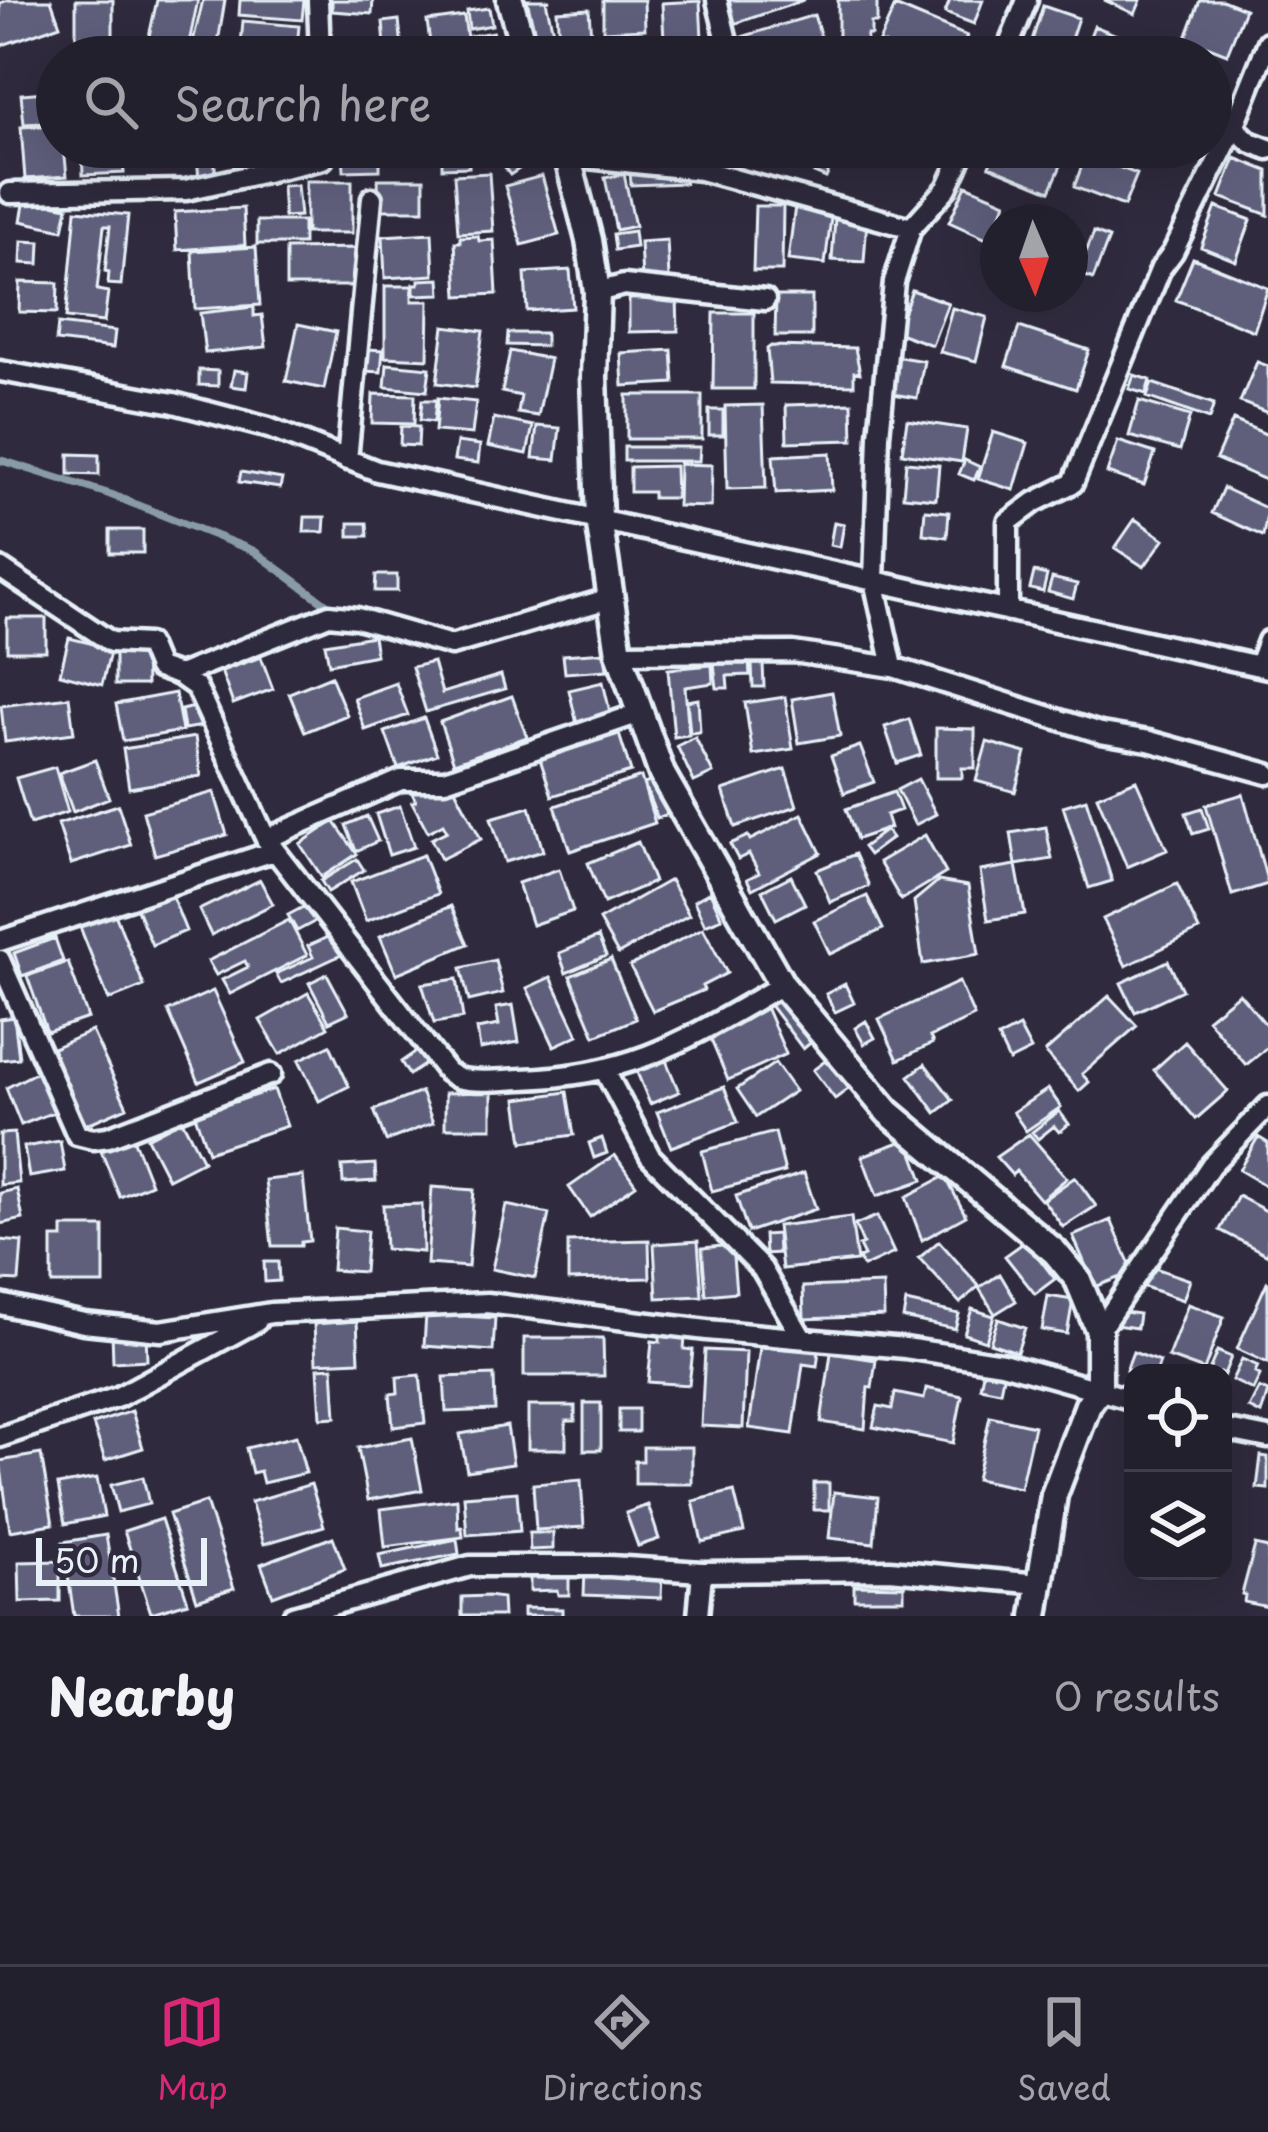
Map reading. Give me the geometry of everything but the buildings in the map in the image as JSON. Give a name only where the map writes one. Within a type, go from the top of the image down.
[{"type":"street","points":[[318,0],[319,36]]},
{"type":"street","points":[[510,0],[520,36]]},
{"type":"street","points":[[717,0],[726,36]]},
{"type":"street","points":[[1013,36],[1028,0]]},
{"type":"street","points":[[1232,131],[1268,42]]},
{"type":"street","points":[[1234,127],[1250,142],[1268,149]]},
{"type":"street","points":[[10,193],[186,190],[286,168]]},
{"type":"street","points":[[571,168],[590,240],[597,292],[593,377],[599,519],[619,653],[662,774],[782,985],[888,1112],[1055,1252],[1078,1280],[1099,1331],[1099,1390],[1088,1405],[1054,1495],[1035,1616]]},
{"type":"street","points":[[686,168],[911,229]]},
{"type":"street","points":[[893,667],[874,580],[879,435],[894,282],[911,229],[947,188],[956,168]]},
{"type":"street","points":[[1008,611],[1009,522],[1034,502],[1073,483],[1161,268],[1214,168]]},
{"type":"street","points":[[347,460],[372,198]]},
{"type":"street","points":[[597,292],[624,285],[765,300]]},
{"type":"street","points":[[0,371],[174,403],[269,428],[377,472],[1263,667],[1268,641]]},
{"type":"street","points":[[0,568],[111,643],[148,644],[158,668],[196,687],[270,845],[447,1072],[469,1081],[604,1071],[668,1050],[782,985]]},
{"type":"street","points":[[179,675],[329,615],[357,618],[451,645],[611,598]]},
{"type":"street","points":[[619,653],[793,652],[893,667],[1101,733],[1268,773]]},
{"type":"street","points":[[0,941],[270,845],[401,780],[446,780],[640,713]]},
{"type":"street","points":[[0,960],[77,1135],[108,1138],[271,1074]]},
{"type":"street","points":[[604,1071],[650,1156],[762,1269],[802,1338]]},
{"type":"street","points":[[1099,1331],[1211,1165],[1268,1106]]},
{"type":"street","points":[[0,1304],[138,1330],[272,1313],[488,1303],[905,1348],[1002,1364],[1124,1397]]},
{"type":"street","points":[[0,1437],[118,1397],[272,1313]]},
{"type":"street","points":[[1232,1431],[1268,1438]]},
{"type":"street","points":[[292,1616],[470,1566],[610,1566],[702,1572],[890,1570],[1039,1584]]},
{"type":"street","points":[[698,1616],[702,1572]]},
{"type":"waterway","points":[[0,460],[109,494],[254,551],[333,609]]}]
